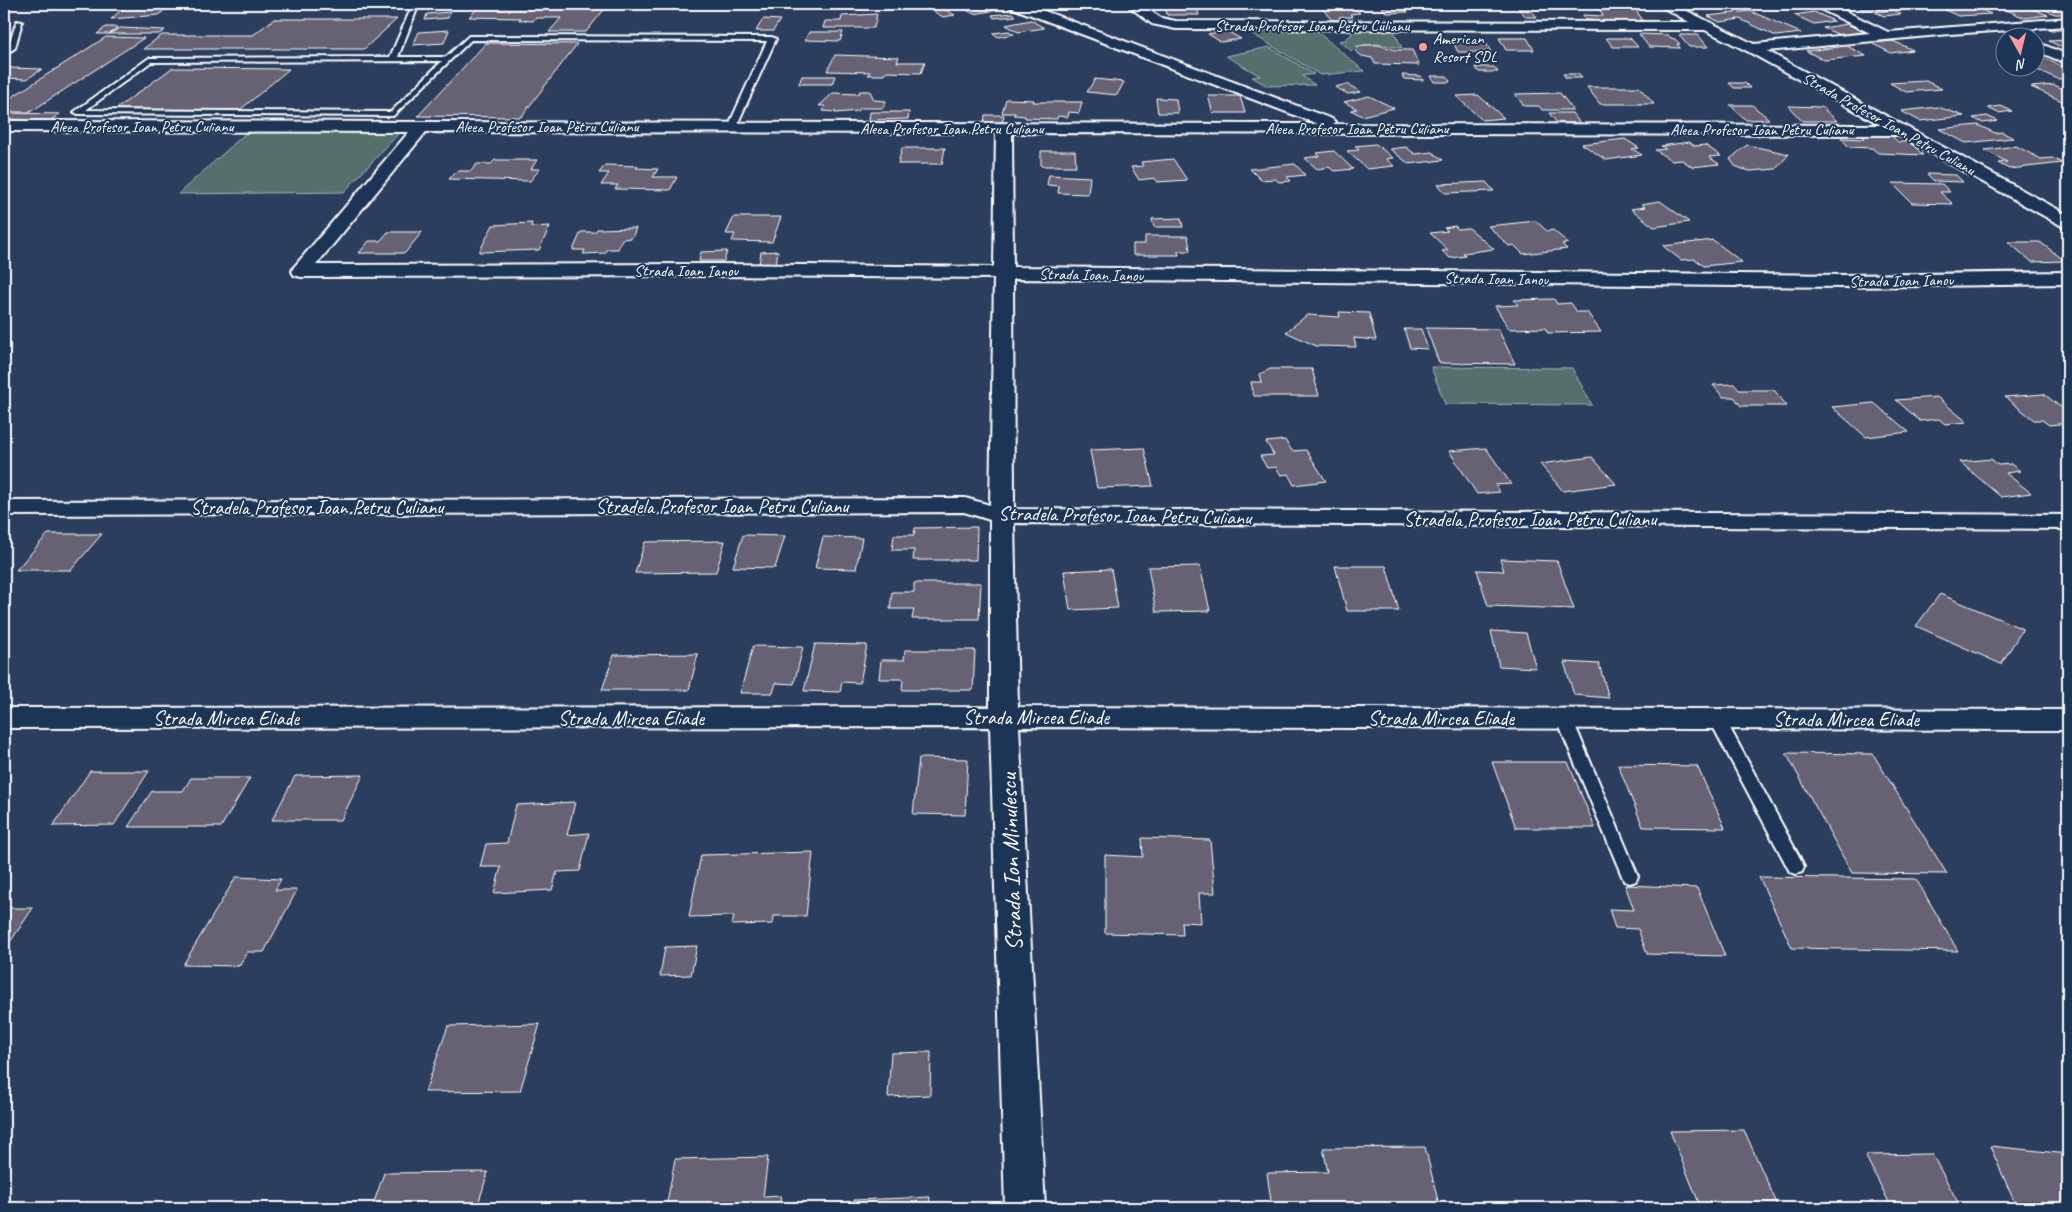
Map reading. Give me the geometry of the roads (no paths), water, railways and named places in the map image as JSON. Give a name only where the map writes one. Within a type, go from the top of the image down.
[{"type":"street","points":[[1015,4],[1330,123],[1331,128]]},
{"type":"street","name":"Strada Profesor Ioan Petru Culianu","points":[[1132,4],[1157,22],[1176,24],[1708,26]]},
{"type":"street","name":"Strada Profesor Ioan Petru Culianu","points":[[1663,4],[1752,48],[2068,222]]},
{"type":"street","points":[[1821,4],[1888,37]]},
{"type":"street","points":[[1752,48],[1888,37],[1989,26],[2068,22]]},
{"type":"street","points":[[1989,26],[1994,28]]},
{"type":"street","points":[[2044,49],[2068,60]]},
{"type":"street","name":"Aleea Profesor Ioan Petru Culianu","points":[[4,126],[732,126],[1900,130]]},
{"type":"street","name":"Strada Ioan Ianov","points":[[422,126],[302,271],[718,270],[1844,281],[2068,278]]},
{"type":"street","name":"Strada Ion Minulescu","points":[[1004,128],[1002,516],[1004,717],[1025,1208]]},
{"type":"street","name":"Stradela Profesor Ioan Petru Culianu","points":[[4,508],[965,505],[1002,516],[2068,522]]},
{"type":"street","name":"Strada Mircea Eliade","points":[[4,718],[1004,717],[2068,720]]},
{"type":"lane","points":[[393,59],[416,4]]},
{"type":"lane","points":[[4,53],[11,48],[19,22]]},
{"type":"lane","points":[[446,59],[150,60],[78,112],[393,114],[469,38],[772,39],[732,126]]},
{"type":"lane","points":[[1564,718],[1630,876]]},
{"type":"lane","points":[[1717,719],[1796,867]]},
{"type":"place","name":"American Resort SDL","points":[[1423,47]]}]
